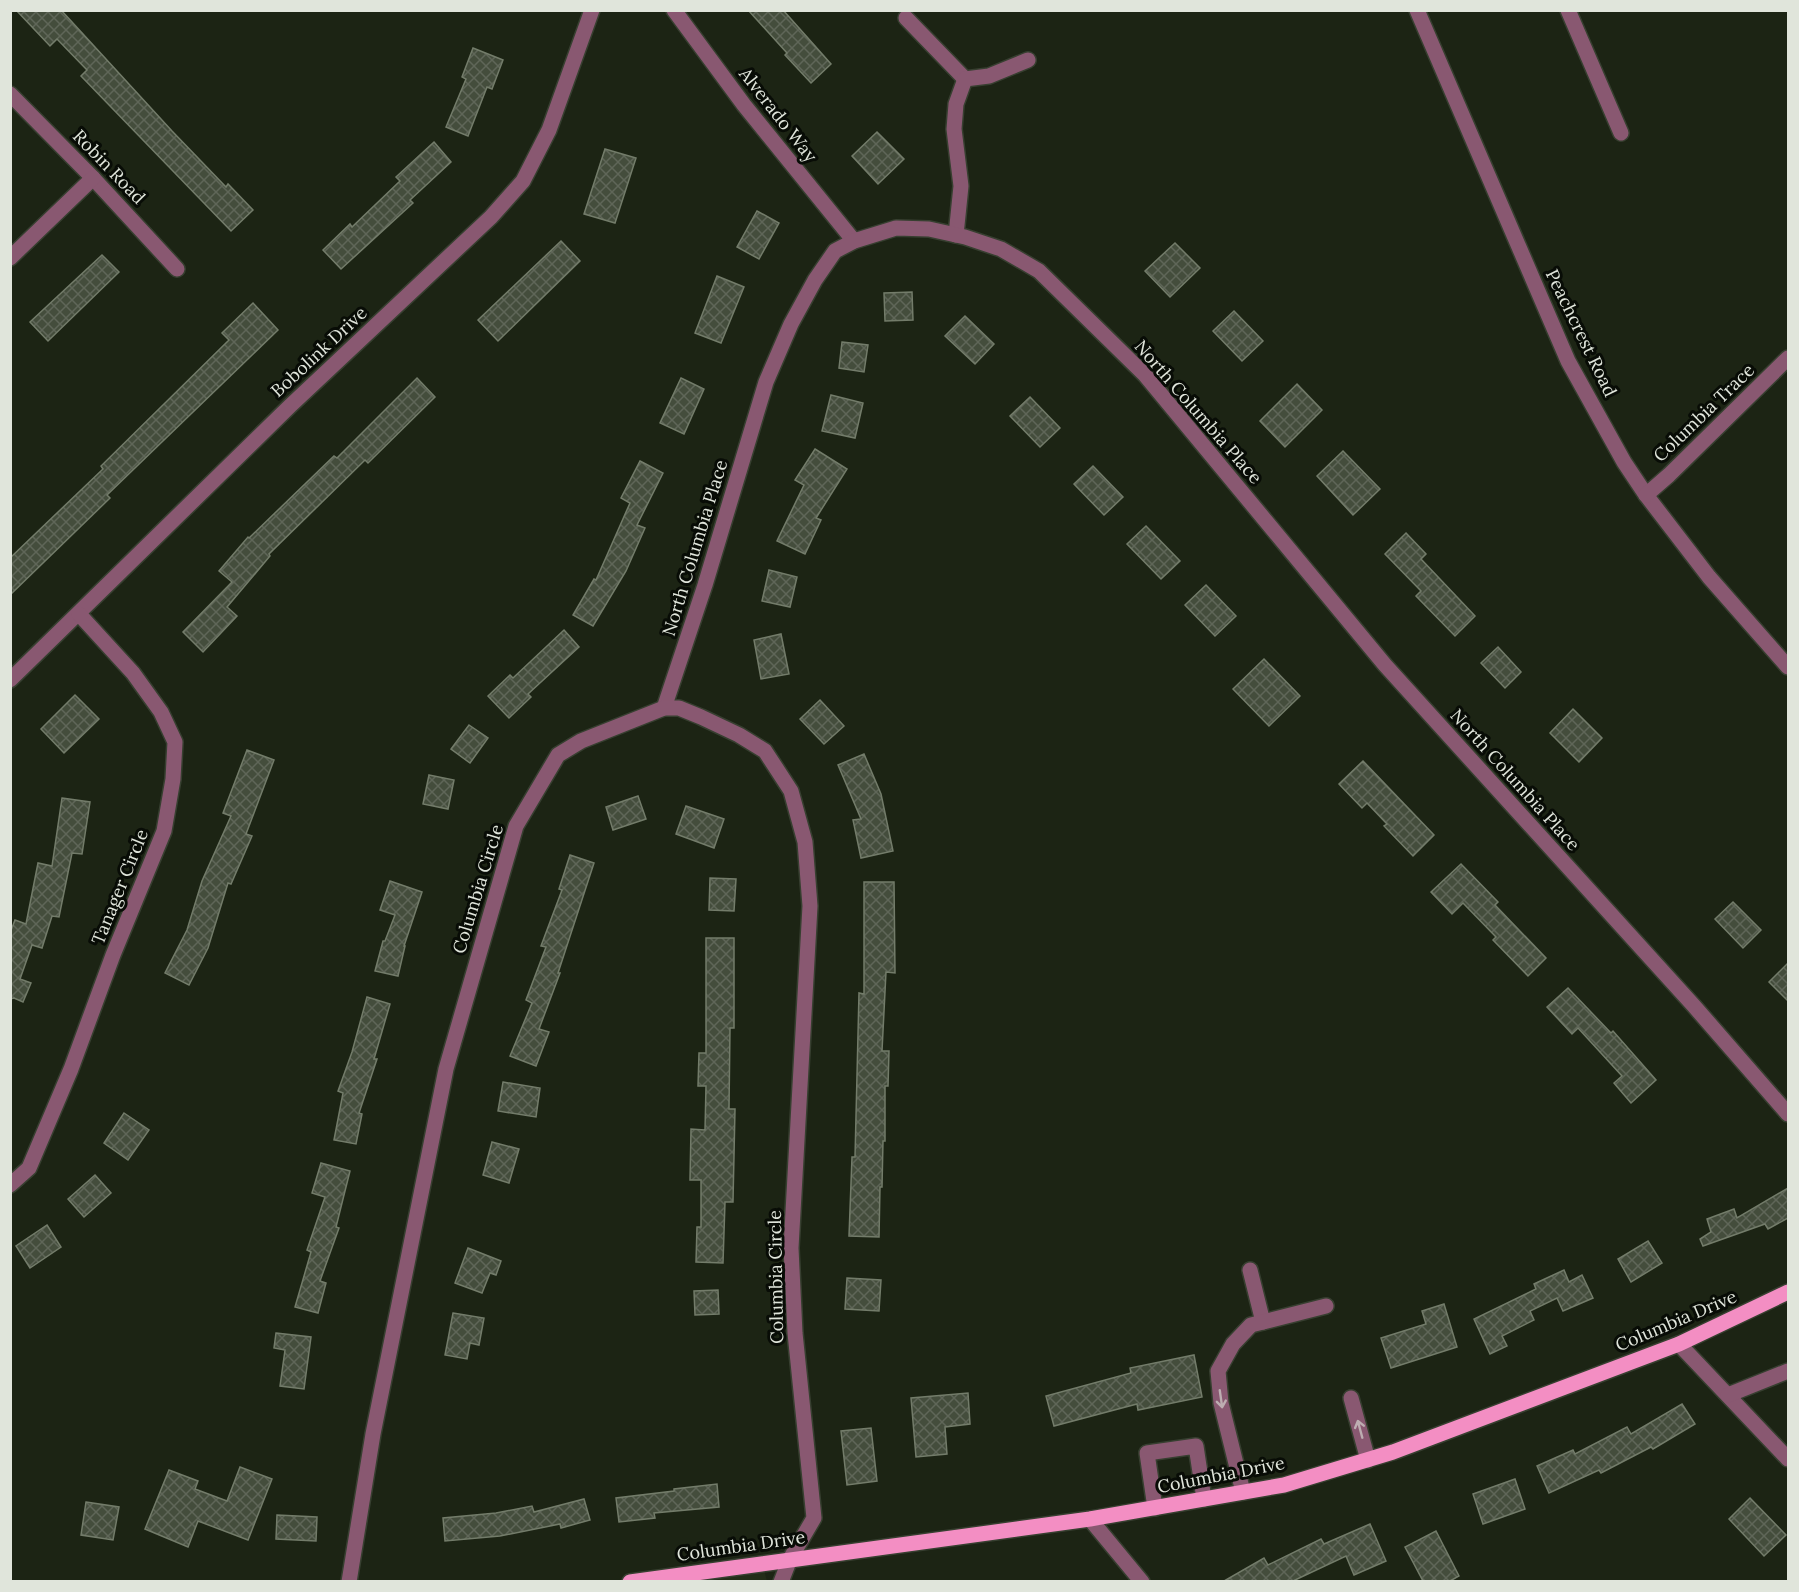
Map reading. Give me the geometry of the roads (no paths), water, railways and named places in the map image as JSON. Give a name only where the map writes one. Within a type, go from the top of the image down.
[{"type":"main road","name":"Columbia Drive","points":[[630,1581],[1090,1519],[1284,1485],[1393,1452],[1679,1344],[1788,1292]]},
{"type":"street","name":"Bobolink Drive","points":[[10,680],[291,405],[491,217],[523,181],[549,130],[592,10]]},
{"type":"street","name":"Alverado Way","points":[[674,10],[744,105],[854,241]]},
{"type":"street","name":"Peachcrest Road","points":[[1417,10],[1568,361],[1646,495],[1709,577],[1788,667]]},
{"type":"street","points":[[1568,10],[1621,133]]},
{"type":"street","points":[[906,18],[965,79]]},
{"type":"street","points":[[965,79],[989,76],[1028,60]]},
{"type":"street","points":[[956,235],[961,186],[954,129],[956,104],[965,79]]},
{"type":"street","name":"Robin Road","points":[[10,94],[93,178],[177,269]]},
{"type":"street","points":[[10,258],[93,178]]},
{"type":"street","name":"North Columbia Place","points":[[664,708],[705,585],[766,382],[791,324],[815,280],[835,252],[854,241],[896,228],[929,230],[956,235],[1001,249],[1039,271],[1145,375],[1385,665],[1694,1006],[1788,1114]]},
{"type":"street","name":"Columbia Trace","points":[[1646,495],[1788,358]]},
{"type":"street","name":"Tanager Circle","points":[[10,1185],[29,1167],[71,1069],[113,955],[164,831],[173,779],[175,742],[161,712],[133,673],[79,614]]},
{"type":"street","name":"Columbia Circle","points":[[349,1581],[373,1434],[446,1069],[516,826],[558,755],[581,741],[664,708],[679,708],[701,717],[740,735],[765,751],[791,791],[806,842],[810,906],[791,1248],[795,1334],[814,1518],[790,1559],[782,1581]]},
{"type":"street","points":[[1250,1270],[1263,1322]]},
{"type":"street","points":[[1243,1492],[1221,1403],[1218,1371],[1233,1344],[1251,1325],[1326,1306]]},
{"type":"street","points":[[1679,1344],[1788,1459]]},
{"type":"street","points":[[1728,1395],[1788,1371]]},
{"type":"street","points":[[1352,1398],[1368,1460]]},
{"type":"street","points":[[1155,1508],[1147,1453],[1196,1446],[1204,1499]]},
{"type":"street","points":[[1090,1519],[1142,1581]]}]
